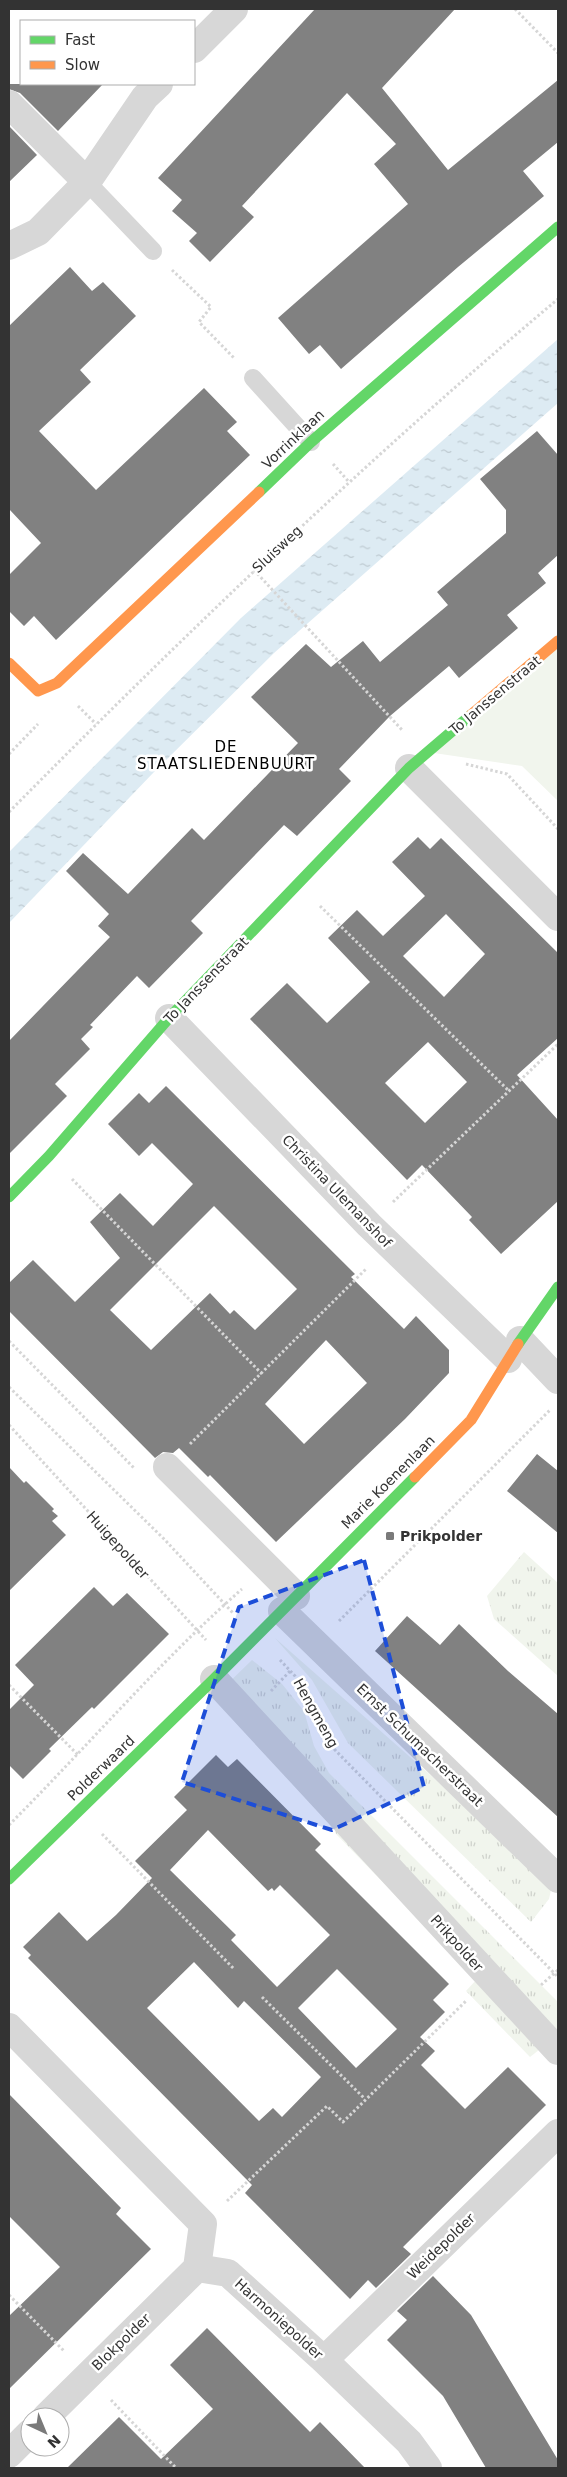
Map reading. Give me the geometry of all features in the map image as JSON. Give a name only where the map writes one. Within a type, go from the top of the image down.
[{"type":"street","points":[[195,48],[234,9]]},
{"type":"street","points":[[9,246],[38,232],[87,182],[145,98],[158,85]]},
{"type":"street","points":[[9,104],[87,182]]},
{"type":"street","name":"Vorrinklaan","points":[[38,691],[58,683],[311,442],[558,227]]},
{"type":"street","name":"To Janssenstraat","points":[[9,1198],[169,1018],[417,761],[558,640]]},
{"type":"street","points":[[9,662],[38,691]]},
{"type":"street","points":[[417,761],[558,917]]},
{"type":"street","name":"Christina Ulemanshof","points":[[169,1018],[389,1245],[514,1350],[558,1380]]},
{"type":"street","name":"Marie Koenenlaan","points":[[222,1671],[471,1420],[514,1350],[558,1287]]},
{"type":"street","points":[[158,1476],[267,1567],[289,1603]]},
{"type":"street","name":"Ernst Schumacherstraat","points":[[289,1603],[316,1644],[558,1878]]},
{"type":"street","name":"Prikpolder","points":[[222,1671],[255,1723],[558,2051]]},
{"type":"street","name":"Polderwaard","points":[[9,1880],[222,1671]]},
{"type":"street","points":[[9,2027],[203,2224],[197,2268]]},
{"type":"street","name":"Weidepolder","points":[[324,2360],[558,2132]]},
{"type":"street","name":"Harmoniepolder","points":[[197,2268],[228,2273],[324,2360],[409,2442],[428,2468]]},
{"type":"street","name":"Blokpolder","points":[[56,2407],[197,2268]]},
{"type":"street","points":[[9,2454],[20,2443]]},
{"type":"lane","points":[[87,182],[153,251]]},
{"type":"lane","points":[[254,378],[311,442]]},
{"type":"path","points":[[515,9],[558,53]]},
{"type":"path","points":[[153,251],[212,307],[199,322],[254,378]]},
{"type":"path","name":"Sluisweg","points":[[9,812],[254,570],[558,299]]},
{"type":"path","points":[[254,570],[329,650],[417,761],[507,774],[558,829]]},
{"type":"path","points":[[9,754],[38,724],[38,691]]},
{"type":"path","points":[[298,884],[509,1091]]},
{"type":"path","points":[[369,1225],[558,1044]]},
{"type":"path","points":[[48,1156],[262,1374]]},
{"type":"path","points":[[9,1341],[158,1476],[389,1245]]},
{"type":"path","name":"Hengmeng","points":[[9,1387],[165,1540],[256,1637],[290,1670],[335,1750],[558,1976]]},
{"type":"path","points":[[255,1723],[290,1670],[551,1410]]},
{"type":"path","name":"Huigepolder","points":[[9,1425],[195,1630],[222,1671]]},
{"type":"path","points":[[9,1825],[78,1755],[195,1630],[267,1567]]},
{"type":"path","points":[[9,1685],[78,1755]]},
{"type":"path","points":[[78,1811],[234,1970]]},
{"type":"path","points":[[203,2224],[327,2106],[343,2122],[490,1978]]},
{"type":"path","points":[[262,1996],[365,2099]]},
{"type":"path","points":[[9,2295],[176,2468]]},
{"type":"highlighted area","points":[[364,1560],[424,1787],[332,1830],[182,1782],[239,1607]]},
{"type":"green space","points":[[558,646],[558,801],[522,766],[434,753]]},
{"type":"green space","points":[[524,1552],[558,1583],[558,1676],[494,1619],[487,1596]]},
{"type":"green space","points":[[275,1638],[485,1823],[551,1890],[549,1899],[531,1922],[348,1743],[312,1680]]},
{"type":"green space","points":[[252,1660],[282,1684],[304,1711],[314,1746],[329,1773],[558,2002],[558,2063],[544,2046],[530,2057],[466,1991],[477,1979],[336,1834],[333,1823],[218,1693]]},
{"type":"water","points":[[558,339],[558,403],[274,653],[154,772],[9,923],[9,852],[241,618]]},
{"type":"building","points":[[315,9],[455,9],[382,88],[448,170],[558,80],[558,142],[523,171],[544,196],[458,267],[341,369],[320,345],[309,354],[278,318],[408,204],[374,164],[396,144],[347,93],[242,206],[254,217],[210,262],[189,241],[197,233],[172,211],[182,200],[158,178]]},
{"type":"building","points":[[9,84],[102,85],[58,131],[20,93],[9,89]]},
{"type":"building","points":[[9,126],[37,155],[9,182]]},
{"type":"building","points":[[70,267],[92,291],[103,282],[136,316],[80,370],[91,382],[39,431],[96,490],[204,388],[237,422],[227,431],[250,455],[56,640],[34,616],[24,626],[9,611],[9,575],[41,543],[9,509],[9,326]]},
{"type":"building","points":[[537,431],[558,455],[558,555],[538,573],[546,583],[507,615],[518,628],[459,678],[449,666],[390,716],[339,769],[351,781],[297,836],[284,825],[191,921],[203,933],[149,988],[137,976],[90,1025],[93,1027],[81,1039],[90,1049],[55,1084],[67,1096],[9,1154],[9,1041],[110,937],[98,926],[109,914],[66,871],[83,853],[128,894],[192,828],[204,840],[298,743],[251,697],[306,644],[331,667],[363,641],[380,662],[448,605],[437,592],[506,533],[506,510],[480,479]]},
{"type":"building","points":[[418,837],[430,849],[441,838],[558,953],[558,1038],[517,1075],[558,1120],[558,1201],[501,1254],[469,1220],[472,1217],[422,1165],[407,1180],[250,1019],[287,983],[327,1023],[370,982],[328,938],[357,910],[383,936],[425,896],[392,862]],"holes":[[[446,914],[485,954],[444,997],[403,956]],[[428,1042],[467,1082],[425,1123],[385,1083]]]},
{"type":"building","points":[[166,1086],[355,1274],[351,1277],[404,1329],[416,1316],[449,1350],[449,1373],[405,1419],[276,1542],[210,1475],[208,1477],[179,1448],[173,1453],[163,1452],[155,1458],[9,1311],[9,1283],[33,1260],[75,1302],[120,1258],[90,1222],[120,1193],[153,1226],[193,1184],[152,1143],[139,1156],[108,1124],[139,1093],[149,1103]],"holes":[[[214,1206],[297,1289],[255,1330],[234,1310],[230,1314],[210,1293],[151,1350],[110,1310]],[[326,1340],[367,1383],[304,1444],[265,1404]]]},
{"type":"building","points":[[537,1454],[558,1471],[558,1533],[507,1491]]},
{"type":"building","points":[[9,1467],[54,1509],[52,1511],[58,1516],[52,1521],[66,1535],[9,1591]]},
{"type":"building","points":[[94,1587],[113,1606],[127,1593],[169,1634],[94,1709],[92,1707],[49,1749],[51,1751],[23,1779],[9,1765],[9,1710],[34,1685],[15,1665]]},
{"type":"building","points":[[407,1616],[440,1645],[459,1624],[508,1671],[558,1714],[558,1817],[375,1651]]},
{"type":"building","points":[[216,1755],[228,1767],[237,1759],[321,1844],[315,1850],[449,1984],[433,2000],[445,2012],[420,2037],[435,2051],[421,2065],[465,2109],[508,2067],[546,2105],[403,2247],[411,2254],[376,2288],[368,2280],[350,2299],[245,2193],[252,2185],[28,1958],[31,1955],[23,1947],[59,1912],[87,1941],[116,1915],[152,1878],[135,1861],[187,1810],[174,1797]],"holes":[[[208,1830],[268,1891],[272,1888],[274,1891],[280,1885],[330,1935],[277,1987],[231,1940],[236,1935],[170,1870]],[[194,1962],[238,2008],[244,2001],[321,2077],[282,2117],[273,2108],[259,2121],[147,2008]],[[337,1969],[397,2029],[356,2068],[298,2008]]]},
{"type":"building","points":[[9,2094],[121,2208],[116,2214],[151,2249],[9,2389],[9,2316],[60,2267],[9,2216]]},
{"type":"building","points":[[433,2276],[471,2315],[558,2460],[558,2468],[486,2468],[443,2396],[387,2340],[407,2320],[397,2311]]},
{"type":"building","points":[[207,2328],[310,2432],[320,2422],[365,2468],[67,2468],[119,2417],[161,2459],[213,2409],[170,2365]]},
{"type":"traffic: fast","points":[[259,492],[311,442],[558,227]]},
{"type":"traffic: fast","points":[[9,1197],[49,1156],[169,1018],[409,768],[471,715]]},
{"type":"traffic: fast","points":[[518,1344],[558,1287]]},
{"type":"traffic: fast","points":[[9,1879],[214,1679],[415,1477]]},
{"type":"traffic: slow","points":[[9,663],[38,691],[57,683],[259,492]]},
{"type":"traffic: slow","points":[[471,715],[558,641]]},
{"type":"traffic: slow","points":[[415,1477],[471,1420],[518,1344]]},
{"type":"place","name":"Prikpolder","points":[[390,1536]]},
{"type":"district","name":"DE STAATSLIEDENBUURT","points":[[226,756]]}]
